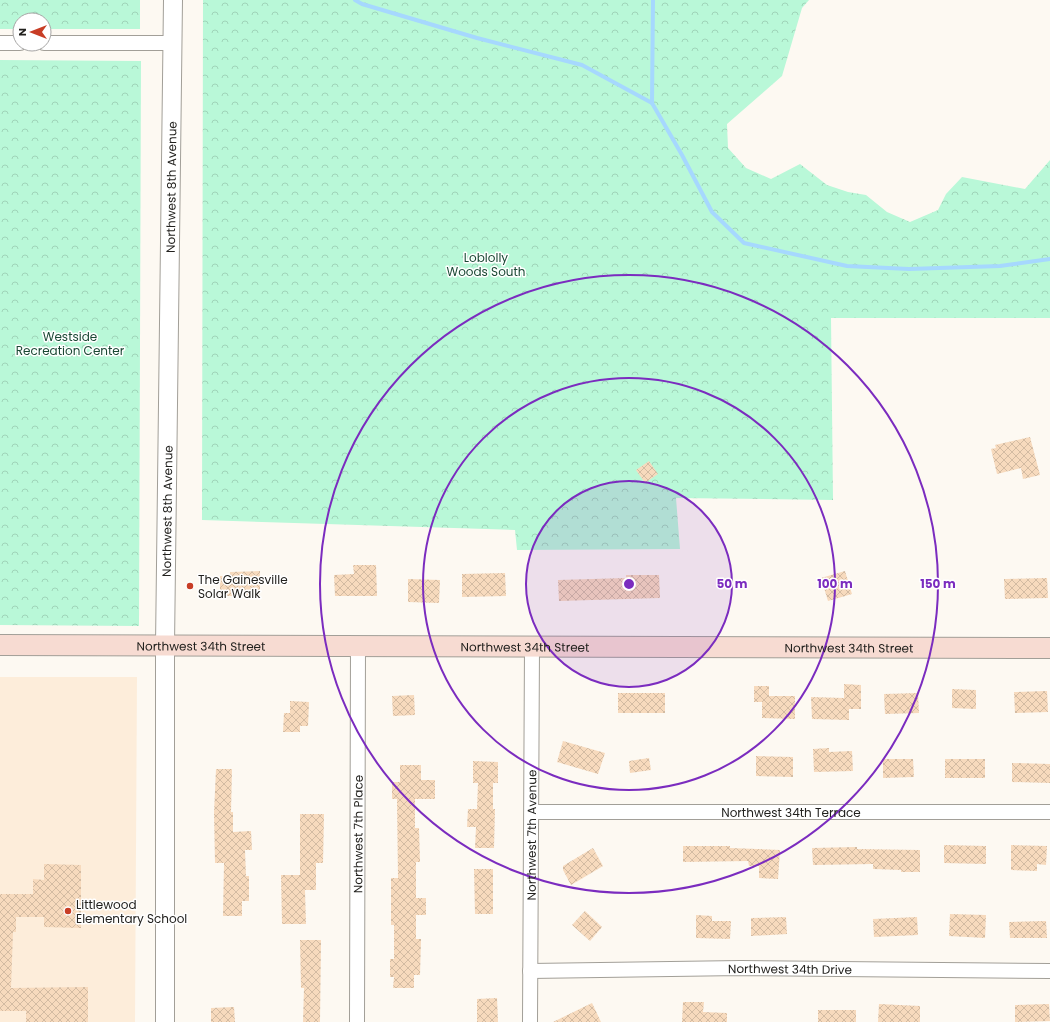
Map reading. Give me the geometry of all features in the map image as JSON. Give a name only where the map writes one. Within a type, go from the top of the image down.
[{"type":"main road","name":"Northwest 34th Street","points":[[0,645],[1050,648]]},
{"type":"street","name":"Northwest 8th Avenue","points":[[165,1022],[165,646],[173,0]]},
{"type":"street","points":[[0,43],[12,43]]},
{"type":"street","points":[[52,43],[172,43]]},
{"type":"street","name":"Northwest 7th Place","points":[[357,1022],[358,647]]},
{"type":"street","name":"Northwest 7th Avenue","points":[[530,1022],[532,647]]},
{"type":"street","name":"Northwest 34th Terrace","points":[[532,812],[1050,812]]},
{"type":"street","name":"Northwest 34th Drive","points":[[530,970],[740,968],[1050,971]]},
{"type":"shaded area","name":"Littlewood Elementary School","points":[[0,677],[137,677],[135,1022],[0,1022]]},
{"type":"green space","points":[[0,0],[140,0],[140,29],[52,29],[52,12],[12,12],[12,29],[0,29]]},
{"type":"green space","name":"Loblolly Woods South","points":[[203,0],[809,0],[802,8],[782,76],[727,124],[728,148],[746,168],[771,179],[800,164],[827,185],[848,192],[866,195],[887,212],[910,222],[938,210],[946,194],[962,177],[1025,189],[1050,160],[1050,318],[831,318],[833,500],[676,498],[680,549],[517,550],[515,530],[202,520]]},
{"type":"green space","name":"Westside Recreation Center","points":[[0,60],[141,61],[139,626],[0,625]]},
{"type":"building","points":[[1030,437],[1040,475],[1023,479],[1021,468],[997,474],[991,449],[996,448],[995,445]]},
{"type":"building","points":[[649,461],[658,474],[645,483],[636,470]]},
{"type":"building","points":[[353,565],[376,565],[377,596],[335,596],[334,575],[354,574]]},
{"type":"building","points":[[260,571],[260,596],[220,596],[220,576],[230,576],[230,572]]},
{"type":"building","points":[[845,571],[852,594],[828,601],[821,578]]},
{"type":"building","points":[[505,573],[506,596],[462,597],[462,574]]},
{"type":"building","points":[[626,575],[659,575],[660,598],[559,601],[558,580],[626,578]]},
{"type":"building","points":[[1047,578],[1048,598],[1005,599],[1004,579]]},
{"type":"building","points":[[408,579],[440,580],[439,603],[408,602]]},
{"type":"building","points":[[844,684],[861,685],[861,709],[849,709],[849,720],[812,719],[811,697],[844,698]]},
{"type":"building","points":[[754,686],[769,686],[769,696],[795,696],[795,719],[762,718],[762,702],[754,702]]},
{"type":"building","points":[[952,689],[976,690],[976,709],[952,708]]},
{"type":"building","points":[[1047,691],[1048,712],[1015,713],[1014,692]]},
{"type":"building","points":[[618,693],[665,693],[665,713],[618,713]]},
{"type":"building","points":[[918,693],[919,713],[885,714],[884,694]]},
{"type":"building","points":[[414,695],[415,715],[393,716],[392,696]]},
{"type":"building","points":[[290,701],[309,702],[308,726],[300,726],[300,732],[283,732],[284,713],[290,713]]},
{"type":"building","points":[[563,741],[605,753],[598,774],[557,762]]},
{"type":"building","points":[[829,748],[829,752],[852,751],[853,771],[814,772],[813,749]]},
{"type":"building","points":[[756,756],[793,757],[793,777],[756,776]]},
{"type":"building","points":[[649,758],[651,770],[630,773],[629,761]]},
{"type":"building","points":[[883,759],[913,759],[914,777],[883,778]]},
{"type":"building","points":[[945,759],[985,759],[985,778],[945,778]]},
{"type":"building","points":[[473,761],[498,762],[498,783],[493,783],[493,809],[495,809],[494,848],[475,848],[476,827],[467,827],[468,809],[477,809],[478,783],[473,783]]},
{"type":"building","points":[[1012,763],[1050,764],[1050,783],[1012,782]]},
{"type":"building","points":[[400,765],[421,765],[421,780],[435,780],[435,799],[415,799],[415,828],[419,828],[420,862],[416,862],[416,898],[426,898],[426,915],[416,915],[416,939],[421,939],[420,975],[414,975],[414,988],[393,988],[394,977],[390,977],[390,959],[394,959],[394,925],[391,925],[391,878],[398,878],[397,799],[392,799],[392,782],[400,782]]},
{"type":"building","points":[[216,769],[232,769],[231,812],[233,812],[233,832],[251,831],[252,850],[245,850],[246,876],[249,876],[249,901],[242,901],[242,916],[223,916],[224,863],[215,863],[214,813]]},
{"type":"building","points":[[300,814],[324,814],[323,863],[316,863],[316,890],[305,890],[306,924],[282,924],[281,875],[300,875]]},
{"type":"building","points":[[944,845],[986,846],[986,864],[944,863]]},
{"type":"building","points":[[1011,845],[1047,846],[1046,865],[1037,864],[1037,871],[1011,870]]},
{"type":"building","points":[[683,846],[730,846],[730,848],[780,850],[778,879],[759,878],[759,866],[749,866],[748,861],[683,862]]},
{"type":"building","points":[[857,847],[857,849],[920,850],[920,872],[901,872],[901,870],[873,869],[873,864],[813,865],[812,848]]},
{"type":"building","points":[[593,848],[603,866],[571,885],[563,870],[563,866]]},
{"type":"building","points":[[44,864],[81,865],[81,928],[44,927],[44,917],[16,917],[16,932],[13,932],[11,988],[88,987],[88,1022],[26,1022],[26,1011],[0,1011],[0,894],[33,894],[33,879],[44,880]]},
{"type":"building","points":[[474,869],[493,869],[493,914],[475,914]]},
{"type":"building","points":[[585,911],[602,927],[590,941],[572,925]]},
{"type":"building","points":[[950,914],[986,915],[985,938],[949,936]]},
{"type":"building","points":[[696,915],[712,916],[712,921],[731,921],[730,939],[696,938]]},
{"type":"building","points":[[786,917],[787,934],[751,936],[751,918]]},
{"type":"building","points":[[917,917],[918,935],[874,937],[873,919]]},
{"type":"building","points":[[1046,921],[1047,938],[1010,938],[1009,922]]},
{"type":"building","points":[[300,940],[321,940],[320,1022],[303,1022],[304,988],[301,988]]},
{"type":"building","points":[[497,998],[498,1022],[477,1022],[477,999]]},
{"type":"building","points":[[683,1002],[704,1002],[703,1012],[727,1013],[727,1022],[682,1022]]},
{"type":"building","points":[[592,1003],[601,1022],[553,1022]]},
{"type":"building","points":[[879,1004],[920,1006],[920,1022],[878,1022]]},
{"type":"building","points":[[1049,1004],[1050,1021],[1015,1022],[1015,1005]]},
{"type":"building","points":[[234,1007],[235,1022],[211,1022],[211,1008]]},
{"type":"building","points":[[818,1010],[856,1010],[856,1022],[818,1022]]},
{"type":"waterway","points":[[355,0],[362,4],[477,38],[582,65],[652,103],[682,155],[712,212],[744,243],[847,266],[909,269],[1000,266],[1050,259]]},
{"type":"waterway","points":[[652,103],[653,0]]},
{"type":"place","name":"The Gainesville Solar Walk","points":[[190,586]]},
{"type":"place","name":"Littlewood Elementary School","points":[[68,911]]}]
